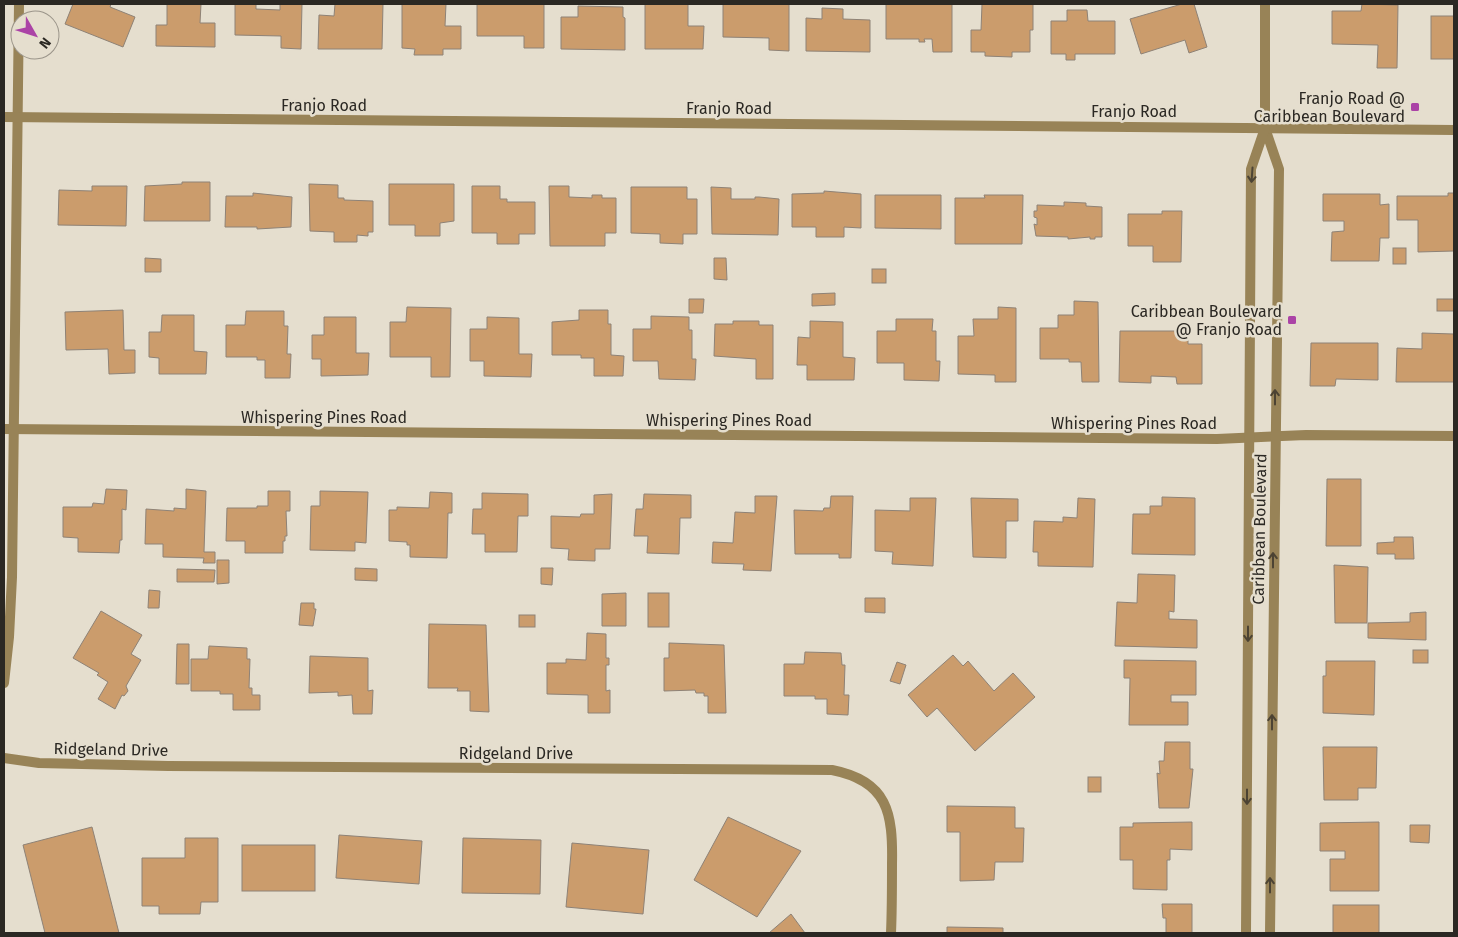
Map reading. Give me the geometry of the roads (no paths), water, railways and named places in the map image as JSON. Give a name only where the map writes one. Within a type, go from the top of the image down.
[{"type":"street","points":[[4,684],[11,608],[9,430],[19,4]]},
{"type":"street","name":"Caribbean Boulevard","points":[[1246,933],[1252,169],[1265,128],[1265,4]]},
{"type":"street","name":"Franjo Road","points":[[4,117],[1454,130]]},
{"type":"street","name":"Caribbean Boulevard","points":[[1265,128],[1279,169],[1274,436],[1270,933]]},
{"type":"street","name":"Whispering Pines Road","points":[[9,430],[1217,440],[1274,436],[1454,436]]},
{"type":"street","name":"Ridgeland Drive","points":[[4,758],[39,763],[158,765],[832,770],[856,776],[866,782],[881,796],[887,806],[893,839],[892,933]]},
{"type":"place","name":"Franjo Road @ Caribbean Boulevard","points":[[1415,107]]},
{"type":"place","name":"Caribbean Boulevard @ Franjo Road","points":[[1292,320]]}]
